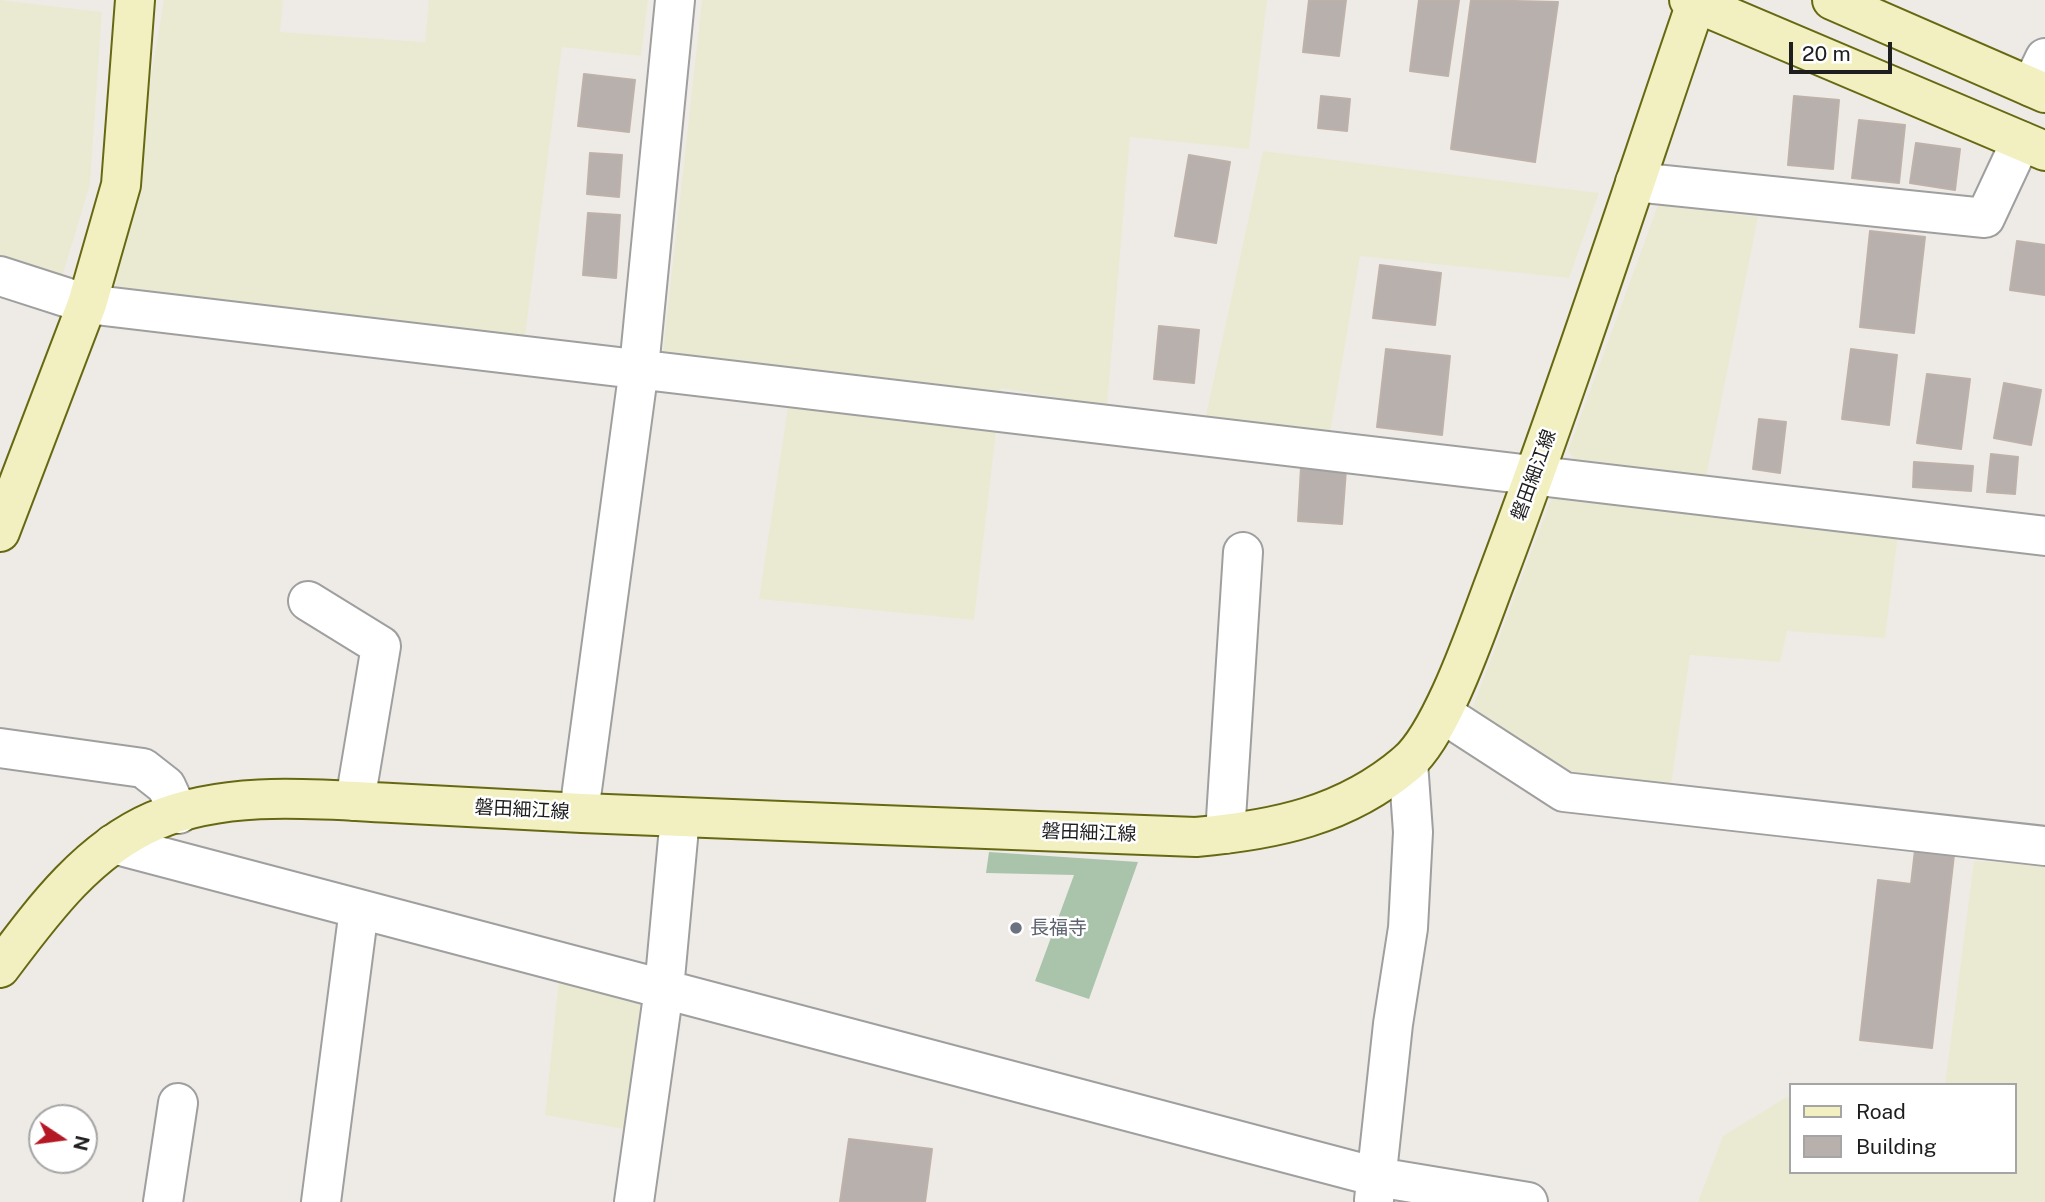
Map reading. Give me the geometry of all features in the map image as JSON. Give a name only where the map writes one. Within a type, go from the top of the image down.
[{"type":"main road","points":[[0,532],[87,304],[121,185],[135,0]]},
{"type":"main road","points":[[1832,0],[2040,79]]},
{"type":"main road","points":[[1694,1],[2033,146]]},
{"type":"main road","name":"磐田細江線","points":[[0,968],[79,871],[113,844],[154,821],[199,807],[258,800],[355,801],[579,813],[1196,837],[1299,822],[1357,795],[1408,762],[1442,713],[1535,476],[1694,1]]},
{"type":"street","points":[[579,813],[639,368],[675,0]]},
{"type":"street","points":[[1635,182],[1986,218],[2033,146]]},
{"type":"street","points":[[0,276],[87,304],[2045,536]]},
{"type":"street","points":[[1225,834],[1243,551]]},
{"type":"street","points":[[308,601],[381,646],[355,801]]},
{"type":"street","points":[[1442,713],[1564,792],[2045,846]]},
{"type":"street","points":[[0,748],[143,768],[166,786],[178,814]]},
{"type":"street","points":[[1375,1189],[1393,1024],[1408,928],[1413,832],[1408,762]]},
{"type":"street","points":[[634,1202],[664,989],[680,817]]},
{"type":"street","points":[[113,844],[664,989],[1375,1189],[1528,1202]]},
{"type":"street","points":[[321,1202],[359,909]]},
{"type":"street","points":[[163,1202],[177,1103]]},
{"type":"green space","points":[[0,0],[102,12],[90,185],[62,277],[0,257]]},
{"type":"green space","points":[[164,0],[283,0],[280,32],[425,42],[429,0],[648,0],[641,56],[562,47],[525,336],[115,290]]},
{"type":"green space","points":[[702,0],[1267,0],[1249,149],[1130,137],[1107,406],[1001,388],[974,620],[759,599],[793,374],[663,352]]},
{"type":"green space","points":[[1263,151],[1599,193],[1569,278],[1360,256],[1330,433],[1205,420]]},
{"type":"green space","points":[[1658,205],[1758,217],[1706,477],[1578,464],[1568,451]]},
{"type":"green space","points":[[1555,489],[1898,535],[1885,638],[1787,631],[1780,662],[1690,655],[1670,792],[1573,781],[1470,715]]},
{"type":"green space","points":[[989,852],[1138,862],[1089,999],[1035,981],[1074,875],[986,873]]},
{"type":"green space","points":[[1974,861],[2045,865],[2045,1202],[1698,1202],[1723,1136],[1790,1097],[1790,1174],[2017,1174],[2017,1083],[1945,1083]]},
{"type":"green space","points":[[559,978],[647,1002],[630,1130],[545,1115]]},
{"type":"building","points":[[1309,0],[1346,0],[1339,56],[1303,52]]},
{"type":"building","points":[[1419,0],[1459,0],[1448,76],[1410,71]]},
{"type":"building","points":[[1471,0],[1558,2],[1535,162],[1451,149]]},
{"type":"building","points":[[584,74],[635,80],[629,132],[578,126]]},
{"type":"building","points":[[1321,96],[1350,99],[1347,131],[1318,128]]},
{"type":"building","points":[[1794,96],[1839,100],[1833,169],[1788,165]]},
{"type":"building","points":[[1859,120],[1905,125],[1899,183],[1852,178]]},
{"type":"building","points":[[1916,143],[1960,149],[1955,190],[1910,183]]},
{"type":"building","points":[[590,153],[622,155],[619,197],[587,194]]},
{"type":"building","points":[[1189,155],[1230,162],[1216,243],[1175,236]]},
{"type":"building","points":[[588,213],[620,215],[616,278],[583,275]]},
{"type":"building","points":[[1870,231],[1925,237],[1914,333],[1860,327]]},
{"type":"building","points":[[2017,241],[2045,245],[2045,295],[2010,290]]},
{"type":"building","points":[[1380,265],[1441,273],[1435,325],[1373,318]]},
{"type":"building","points":[[1159,326],[1199,330],[1194,383],[1154,379]]},
{"type":"building","points":[[1386,349],[1450,356],[1442,435],[1377,427]]},
{"type":"building","points":[[1851,349],[1897,355],[1889,425],[1842,419]]},
{"type":"building","points":[[1927,374],[1970,379],[1961,449],[1917,443]]},
{"type":"building","points":[[2004,383],[2041,390],[2031,445],[1994,438]]},
{"type":"building","points":[[1759,419],[1786,422],[1780,473],[1753,469]]},
{"type":"building","points":[[1991,454],[2018,457],[2015,494],[1987,492]]},
{"type":"building","points":[[1914,462],[1973,466],[1971,491],[1913,487]]},
{"type":"building","points":[[1301,467],[1346,470],[1342,524],[1298,521]]},
{"type":"building","points":[[1915,850],[1954,855],[1932,1048],[1860,1040],[1878,880],[1911,884]]},
{"type":"building","points":[[849,1139],[932,1149],[925,1202],[840,1202]]},
{"type":"place","name":"長福寺","points":[[1016,928]]}]
